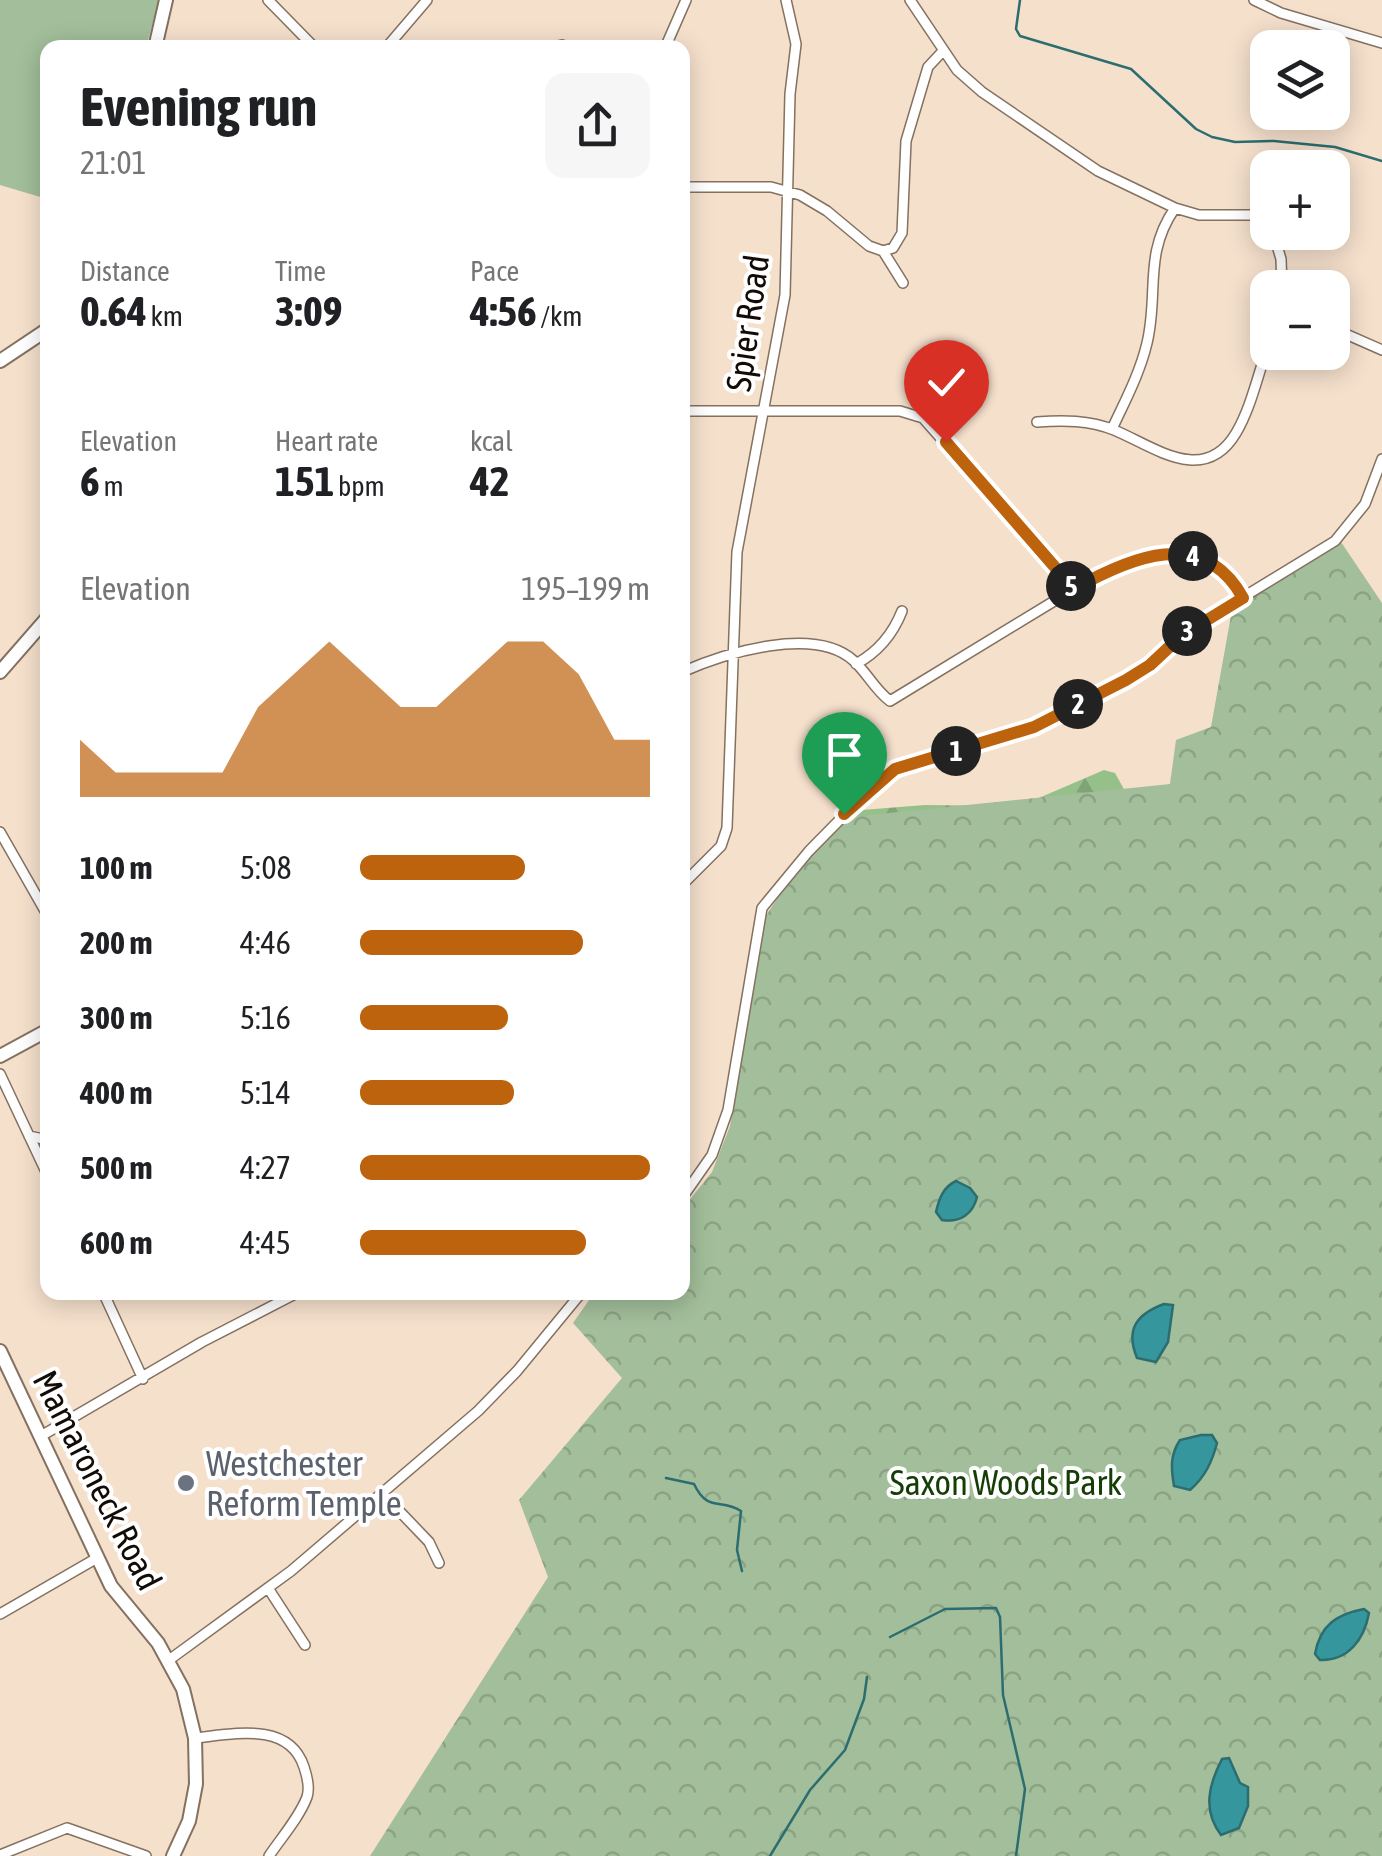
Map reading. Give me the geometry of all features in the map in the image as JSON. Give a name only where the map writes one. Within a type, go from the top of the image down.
[{"type":"street","points":[[157,40],[166,0]]},
{"type":"street","points":[[268,0],[307,40]]},
{"type":"street","points":[[393,40],[428,0]]},
{"type":"street","points":[[668,40],[686,0]]},
{"type":"street","name":"Spier Road","points":[[690,877],[721,846],[727,828],[738,552],[785,295],[790,94],[796,44],[786,0]]},
{"type":"street","points":[[910,0],[942,52],[982,92],[1067,151],[1110,178],[1175,208],[1200,214],[1250,214]]},
{"type":"street","points":[[1254,0],[1282,13],[1382,43]]},
{"type":"street","points":[[882,251],[893,248],[902,233],[906,141],[928,68],[942,52]]},
{"type":"street","points":[[690,188],[787,190],[826,211],[869,246],[882,251],[903,283]]},
{"type":"street","points":[[1112,429],[1144,354],[1155,248],[1175,208]]},
{"type":"street","points":[[0,361],[40,335]]},
{"type":"street","points":[[1350,336],[1382,350]]},
{"type":"street","points":[[1037,422],[1076,421],[1112,429],[1170,457],[1193,461],[1217,454],[1238,432],[1260,370]]},
{"type":"street","points":[[690,412],[900,411],[922,418],[1074,589]]},
{"type":"street","points":[[690,1187],[712,1156],[728,1110],[762,908],[809,851],[895,769],[1034,727],[1126,680],[1150,665],[1181,636],[1341,535],[1371,492],[1382,459]]},
{"type":"street","points":[[690,669],[733,654],[816,644],[834,648],[856,664],[876,691],[890,701],[1074,589],[1137,558],[1178,554],[1205,560],[1237,587],[1243,598]]},
{"type":"street","points":[[856,664],[880,647],[902,611]]},
{"type":"street","points":[[0,672],[40,626]]},
{"type":"street","points":[[0,832],[40,902]]},
{"type":"street","points":[[0,1056],[40,1034]]},
{"type":"street","points":[[0,1074],[40,1159]]},
{"type":"street","points":[[29,1136],[40,1138]]},
{"type":"street","points":[[106,1300],[143,1379]]},
{"type":"street","points":[[41,1436],[202,1342],[283,1300]]},
{"type":"street","points":[[170,1660],[268,1588],[497,1393],[575,1300]]},
{"type":"street","name":"Mamaroneck Road","points":[[0,1352],[5,1373],[41,1436],[119,1600],[170,1660],[184,1689],[195,1738],[193,1806],[174,1856]]},
{"type":"street","points":[[383,1494],[428,1542],[439,1563]]},
{"type":"street","points":[[0,1614],[97,1558]]},
{"type":"street","points":[[268,1588],[304,1645]]},
{"type":"street","points":[[195,1738],[272,1734],[282,1738],[302,1758],[308,1795],[268,1856]]},
{"type":"street","points":[[0,1855],[66,1828],[146,1856]]},
{"type":"green space","points":[[0,0],[159,0],[148,40],[40,40],[40,197],[0,185]]},
{"type":"green space","name":"Saxon Woods Park","points":[[1339,539],[1382,603],[1382,1856],[370,1856],[548,1577],[519,1500],[622,1378],[573,1323],[589,1300],[690,1300],[690,1199],[712,1172],[730,1126],[765,917],[794,873],[850,817],[1170,784],[1176,740],[1211,727],[1232,610]]},
{"type":"green space","points":[[1104,770],[1115,773],[1125,791],[808,864],[862,810],[925,805],[1020,806]]},
{"type":"water","points":[[956,1181],[970,1188],[977,1197],[975,1203],[960,1219],[942,1220],[936,1212],[939,1203],[945,1190]]},
{"type":"water","points":[[1164,1304],[1173,1305],[1168,1342],[1156,1362],[1137,1358],[1132,1339],[1136,1324]]},
{"type":"water","points":[[1212,1435],[1217,1443],[1207,1469],[1190,1490],[1174,1486],[1174,1451],[1180,1440]]},
{"type":"water","points":[[1364,1609],[1369,1613],[1367,1623],[1353,1647],[1339,1657],[1320,1660],[1315,1654],[1317,1644],[1331,1622]]},
{"type":"water","points":[[1229,1758],[1240,1783],[1248,1787],[1248,1806],[1239,1828],[1221,1835],[1211,1816],[1210,1797],[1222,1759]]},
{"type":"waterway","points":[[1020,0],[1016,29],[1020,36],[1131,69],[1196,129],[1212,137],[1235,142],[1335,147],[1382,161]]},
{"type":"waterway","points":[[666,1478],[694,1484],[709,1502],[741,1511],[737,1550],[742,1571]]},
{"type":"waterway","points":[[890,1637],[945,1609],[996,1608],[1000,1617],[1003,1695],[1025,1789],[1016,1856]]},
{"type":"waterway","points":[[770,1856],[810,1790],[845,1750],[864,1699],[867,1677]]},
{"type":"place","name":"Westchester Reform Temple","points":[[186,1483]]},
{"type":"route","points":[[844,814],[895,769],[1034,727],[1126,680],[1150,665],[1181,636],[1243,598],[1237,587],[1205,560],[1178,554],[1137,558],[1074,589],[946,442]]}]
